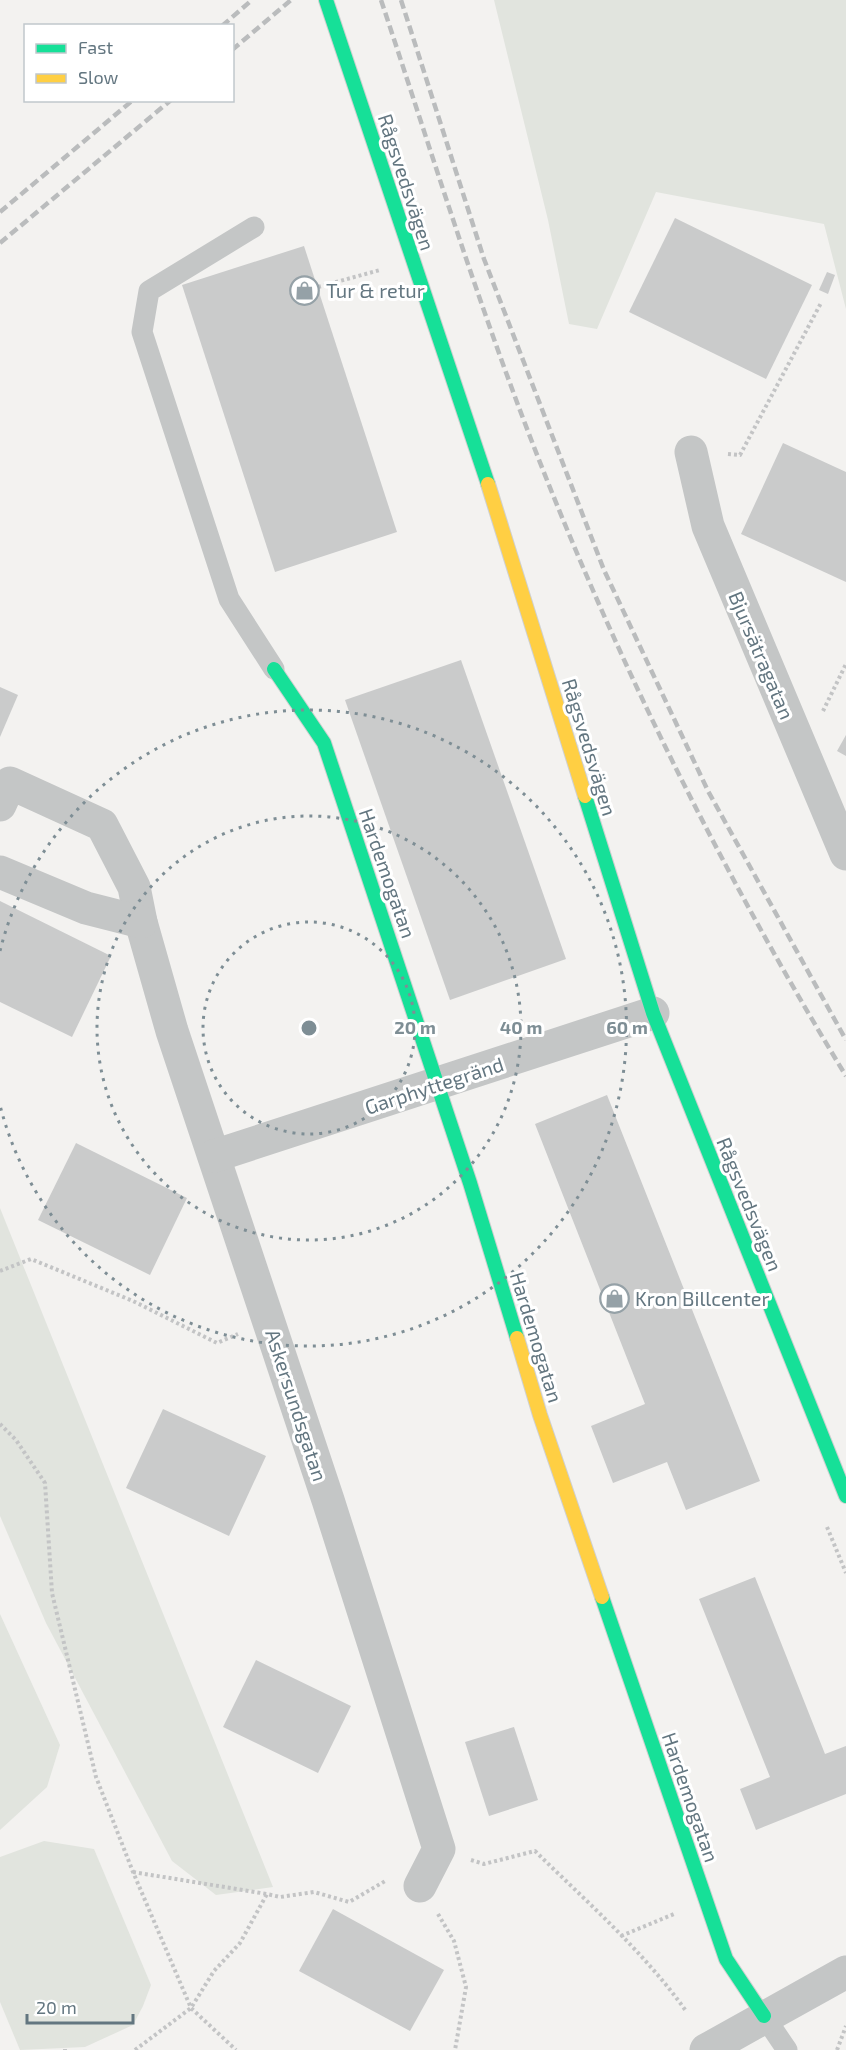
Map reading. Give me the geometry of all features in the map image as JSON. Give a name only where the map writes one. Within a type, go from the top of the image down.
[{"type":"street","name":"Rågsvedsvägen","points":[[326,0],[490,492],[652,1013],[846,1496]]},
{"type":"street","name":"Bjursätragatan","points":[[691,452],[708,526],[846,854]]},
{"type":"street","name":"Hardemogatan","points":[[274,669],[324,743],[438,1084],[540,1415],[726,1959],[764,2016]]},
{"type":"street","name":"Askersundsgatan","points":[[0,805],[9,783],[102,825],[134,887],[141,922],[172,1031],[328,1500],[439,1849]]},
{"type":"street","points":[[0,872],[86,908],[141,922]]},
{"type":"street","name":"Garphyttegränd","points":[[214,1156],[652,1013]]},
{"type":"street","points":[[420,1886],[439,1849]]},
{"type":"street","points":[[706,2050],[832,1979],[846,1960]]},
{"type":"lane","points":[[254,227],[149,291],[142,332],[229,599],[274,669]]},
{"type":"lane","points":[[764,2016],[787,2050]]},
{"type":"path","points":[[318,287],[384,269]]},
{"type":"path","points":[[691,452],[740,455],[821,303]]},
{"type":"path","points":[[795,733],[819,719],[846,664]]},
{"type":"path","points":[[0,1271],[31,1259],[133,1301],[217,1343],[269,1322]]},
{"type":"path","points":[[0,1424],[16,1440],[45,1483],[52,1593],[96,1777],[191,2008],[236,2050]]},
{"type":"path","points":[[439,1849],[484,1864],[535,1851],[621,1936],[673,1992],[686,2010]]},
{"type":"path","points":[[134,1872],[280,1897],[314,1892],[349,1902],[389,1879]]},
{"type":"path","points":[[420,1886],[454,1941],[466,1987],[455,2050]]},
{"type":"path","points":[[135,2050],[191,2008],[214,1971],[240,1943],[267,1894]]},
{"type":"path","points":[[621,1936],[678,1913]]},
{"type":"path","points":[[837,2050],[846,2026]]},
{"type":"shaded area","points":[[494,0],[846,0],[846,309],[824,224],[656,192],[597,329],[569,324],[548,220]]},
{"type":"shaded area","points":[[0,1208],[273,1887],[216,1895],[172,1861],[46,1623],[0,1516]]},
{"type":"shaded area","points":[[0,1614],[60,1745],[47,1787],[0,1830]]},
{"type":"shaded area","points":[[44,1841],[94,1849],[151,1985],[133,2025],[85,2047],[20,2050],[0,2002],[0,1857]]},
{"type":"building","points":[[675,218],[812,285],[766,379],[629,312]]},
{"type":"building","points":[[304,246],[397,532],[275,572],[182,285]]},
{"type":"building","points":[[827,272],[835,275],[828,294],[819,290]]},
{"type":"building","points":[[783,443],[846,472],[846,582],[741,534]]},
{"type":"building","points":[[461,660],[566,959],[450,1000],[345,700]]},
{"type":"building","points":[[0,687],[18,695],[0,737]]},
{"type":"building","points":[[846,735],[846,756],[837,751]]},
{"type":"building","points":[[0,901],[111,956],[72,1037],[0,1002]]},
{"type":"building","points":[[607,1095],[760,1481],[686,1510],[667,1462],[613,1483],[591,1426],[645,1404],[535,1124]]},
{"type":"building","points":[[76,1143],[187,1198],[150,1275],[38,1220]]},
{"type":"building","points":[[163,1409],[266,1456],[229,1536],[126,1488]]},
{"type":"building","points":[[755,1577],[825,1754],[846,1746],[846,1794],[756,1830],[740,1789],[770,1777],[699,1599]]},
{"type":"building","points":[[256,1660],[351,1706],[318,1773],[223,1727]]},
{"type":"building","points":[[514,1727],[538,1800],[489,1816],[465,1742]]},
{"type":"building","points":[[333,1909],[444,1970],[410,2031],[299,1971]]},
{"type":"railway","points":[[224,24],[252,0]]},
{"type":"railway","points":[[234,48],[291,0]]},
{"type":"railway","points":[[381,0],[511,386],[582,564],[621,652],[705,825],[797,994],[846,1076]]},
{"type":"railway","points":[[401,0],[484,259],[604,570],[708,791],[846,1040]]},
{"type":"railway","points":[[0,212],[131,102]]},
{"type":"railway","points":[[0,243],[169,102]]},
{"type":"traffic: fast","points":[[326,0],[488,484]]},
{"type":"traffic: fast","points":[[274,669],[324,743],[470,1183],[517,1338]]},
{"type":"traffic: fast","points":[[585,796],[653,1013],[846,1496]]},
{"type":"traffic: fast","points":[[602,1597],[726,1959],[764,2016]]},
{"type":"traffic: slow","points":[[488,484],[585,796]]},
{"type":"traffic: slow","points":[[517,1338],[540,1415],[602,1597]]},
{"type":"place","name":"Tur & retur","points":[[305,290]]},
{"type":"place","name":"Kron Billcenter","points":[[614,1298]]}]
